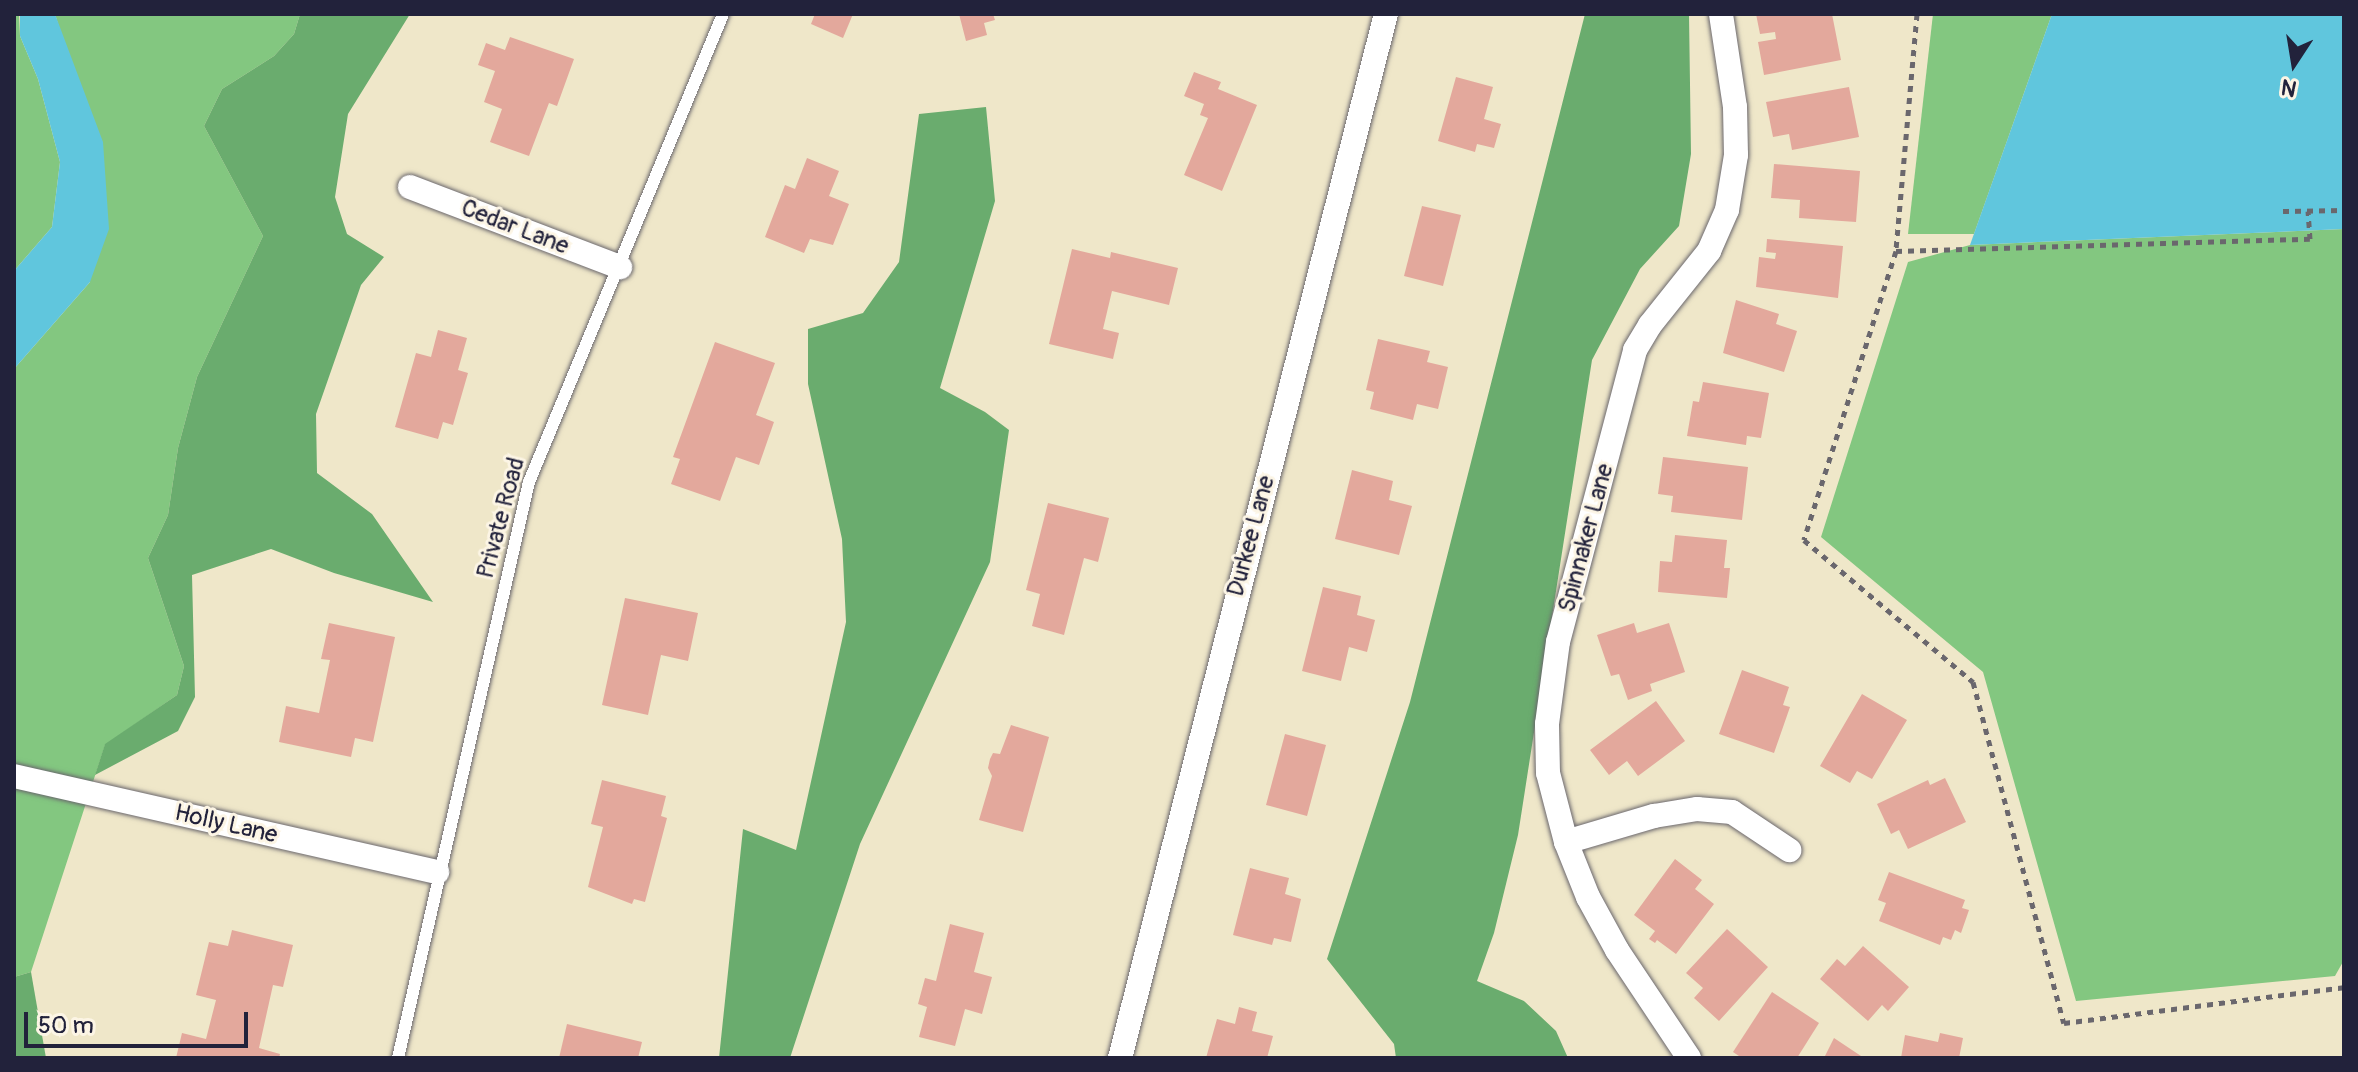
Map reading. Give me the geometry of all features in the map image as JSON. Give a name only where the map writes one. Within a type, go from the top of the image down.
[{"type":"street","name":"Durkee Lane","points":[[1120,1058],[1181,807],[1386,14]]},
{"type":"street","name":"Spinnaker Lane","points":[[1689,1058],[1617,950],[1588,897],[1566,842],[1548,773],[1551,679],[1635,350],[1650,325],[1709,251],[1727,210],[1736,155],[1735,119],[1721,14]]},
{"type":"street","name":"Cedar Lane","points":[[410,187],[620,267]]},
{"type":"street","name":"Holly Lane","points":[[14,776],[437,872]]},
{"type":"street","points":[[1566,842],[1654,816],[1697,809],[1732,812],[1789,850]]},
{"type":"lane","name":"Private Road","points":[[398,1058],[437,872],[529,482],[723,14]]},
{"type":"path","points":[[1917,14],[1896,251],[1804,540],[1973,682],[2064,1023],[2344,987]]},
{"type":"path","points":[[2283,211],[2344,210]]},
{"type":"path","points":[[1896,251],[2310,239],[2308,211]]},
{"type":"green space","points":[[14,14],[19,14],[20,36],[38,79],[60,162],[52,227],[14,271]]},
{"type":"green space","points":[[55,14],[300,14],[294,34],[274,56],[222,89],[204,126],[263,236],[197,377],[178,448],[168,515],[148,558],[184,666],[177,695],[105,745],[31,972],[14,977],[14,369],[90,282],[66,50]]},
{"type":"green space","points":[[300,14],[410,14],[348,114],[335,197],[347,234],[384,257],[361,285],[316,414],[317,473],[372,514],[433,602],[334,573],[271,549],[192,575],[195,697],[178,731],[95,775],[105,744],[177,695],[184,666],[148,558],[168,515],[178,448],[197,377],[263,236],[204,126],[222,89],[274,56],[294,34]]},
{"type":"green space","points":[[1585,14],[1689,14],[1691,154],[1679,226],[1640,269],[1592,360],[1518,835],[1494,933],[1477,981],[1524,1001],[1556,1031],[1568,1058],[1396,1058],[1394,1044],[1327,959],[1410,702]]},
{"type":"green space","points":[[1933,14],[2052,14],[1974,234],[1908,234]]},
{"type":"green space","points":[[986,107],[995,201],[940,388],[985,412],[1009,430],[990,562],[860,844],[790,1058],[719,1058],[743,829],[796,850],[846,622],[842,539],[808,384],[808,329],[863,313],[899,262],[919,114]]},
{"type":"green space","points":[[2344,229],[2344,960],[2335,976],[2076,1001],[1983,672],[1821,537],[1908,262],[1970,245]]},
{"type":"green space","points":[[31,972],[46,1058],[14,1058],[14,977]]},
{"type":"water","points":[[20,14],[55,14],[103,142],[109,229],[90,282],[14,369],[14,271],[52,227],[60,162],[38,79],[20,36]]},
{"type":"water","points":[[2052,14],[2344,14],[2344,229],[1970,245]]},
{"type":"building","points":[[815,14],[853,14],[843,38],[811,24]]},
{"type":"building","points":[[959,14],[993,14],[995,20],[984,23],[987,35],[966,41]]},
{"type":"building","points":[[1756,14],[1832,14],[1841,60],[1764,75],[1758,42],[1776,39],[1775,32],[1760,34]]},
{"type":"building","points":[[510,37],[574,59],[557,106],[549,103],[529,156],[490,142],[502,109],[484,102],[495,71],[478,65],[486,43],[505,50]]},
{"type":"building","points":[[1194,72],[1221,82],[1218,89],[1257,105],[1222,191],[1184,175],[1208,118],[1200,115],[1204,104],[1184,96]]},
{"type":"building","points":[[1456,77],[1493,87],[1484,119],[1501,124],[1494,148],[1477,144],[1475,152],[1438,141]]},
{"type":"building","points":[[1849,87],[1859,137],[1792,150],[1789,134],[1773,137],[1766,102]]},
{"type":"building","points":[[807,158],[839,171],[829,196],[849,204],[833,245],[810,239],[804,253],[765,237],[785,185],[795,189]]},
{"type":"building","points":[[1774,164],[1860,171],[1856,222],[1799,218],[1800,200],[1771,198]]},
{"type":"building","points":[[1422,206],[1461,215],[1443,286],[1404,276]]},
{"type":"building","points":[[1767,239],[1843,246],[1838,298],[1756,287],[1759,257],[1775,259],[1776,253],[1766,252]]},
{"type":"building","points":[[1072,249],[1110,258],[1111,252],[1178,268],[1169,305],[1112,291],[1103,329],[1119,333],[1113,359],[1049,344]]},
{"type":"building","points":[[1736,300],[1779,314],[1776,324],[1797,331],[1784,372],[1723,353]]},
{"type":"building","points":[[438,330],[467,338],[458,370],[468,373],[453,425],[443,422],[438,439],[395,427],[416,353],[431,357]]},
{"type":"building","points":[[1378,339],[1430,351],[1427,362],[1448,367],[1438,409],[1417,404],[1413,420],[1370,409],[1374,392],[1366,390]]},
{"type":"building","points":[[715,342],[775,363],[756,415],[774,422],[759,465],[736,457],[720,501],[671,484],[680,459],[673,457]]},
{"type":"building","points":[[1703,382],[1769,393],[1761,438],[1747,436],[1746,445],[1687,436],[1693,401],[1699,402]]},
{"type":"building","points":[[1663,457],[1748,467],[1742,520],[1671,512],[1673,496],[1658,494]]},
{"type":"building","points":[[1352,470],[1393,481],[1389,500],[1412,506],[1399,555],[1335,539]]},
{"type":"building","points":[[1048,503],[1109,518],[1098,562],[1084,558],[1064,635],[1032,626],[1040,594],[1026,590]]},
{"type":"building","points":[[1675,535],[1727,540],[1724,568],[1730,568],[1727,598],[1658,592],[1660,561],[1672,562]]},
{"type":"building","points":[[1323,587],[1361,596],[1357,615],[1375,620],[1367,652],[1349,647],[1341,681],[1302,671]]},
{"type":"building","points":[[625,598],[698,613],[688,661],[661,655],[648,715],[602,705]]},
{"type":"building","points":[[329,623],[395,637],[373,742],[355,738],[351,757],[279,742],[286,706],[319,713],[330,660],[321,659]]},
{"type":"building","points":[[1634,623],[1637,633],[1669,623],[1685,672],[1650,684],[1652,691],[1628,700],[1619,674],[1611,676],[1597,635]]},
{"type":"building","points":[[1742,670],[1789,687],[1783,705],[1790,707],[1774,753],[1719,734]]},
{"type":"building","points":[[1862,694],[1907,720],[1872,779],[1857,771],[1850,783],[1820,766]]},
{"type":"building","points":[[1656,701],[1685,741],[1638,776],[1627,761],[1609,775],[1590,750]]},
{"type":"building","points":[[1011,725],[1049,737],[1023,832],[979,820],[992,776],[988,768],[990,759],[993,753],[1000,754]]},
{"type":"building","points":[[1285,734],[1326,745],[1307,816],[1266,805]]},
{"type":"building","points":[[1945,778],[1966,822],[1908,849],[1899,830],[1891,834],[1877,804],[1928,780],[1930,785]]},
{"type":"building","points":[[602,780],[666,796],[661,816],[667,818],[645,902],[634,899],[632,904],[588,887],[603,827],[591,824]]},
{"type":"building","points":[[1675,859],[1702,880],[1695,889],[1714,904],[1676,954],[1657,940],[1655,943],[1649,939],[1655,931],[1634,915]]},
{"type":"building","points":[[1250,868],[1289,878],[1285,894],[1301,899],[1291,942],[1274,938],[1272,945],[1233,935]]},
{"type":"building","points":[[1889,872],[1965,900],[1962,908],[1969,910],[1961,933],[1955,930],[1951,940],[1943,937],[1940,945],[1879,921],[1886,903],[1878,900]]},
{"type":"building","points":[[950,924],[984,933],[974,972],[992,977],[982,1014],[965,1009],[955,1046],[919,1037],[927,1007],[918,1004],[925,978],[936,981]]},
{"type":"building","points":[[1727,929],[1768,967],[1719,1021],[1694,998],[1703,988],[1686,973]]},
{"type":"building","points":[[232,930],[293,945],[283,987],[273,985],[259,1048],[280,1054],[279,1058],[176,1058],[182,1033],[206,1039],[216,1000],[196,995],[209,942],[228,946]]},
{"type":"building","points":[[1863,946],[1909,987],[1888,1011],[1882,1005],[1868,1021],[1820,979],[1837,959],[1845,966]]},
{"type":"building","points":[[1772,992],[1819,1023],[1797,1058],[1742,1058],[1733,1052]]},
{"type":"building","points":[[1239,1007],[1257,1012],[1252,1031],[1273,1036],[1267,1058],[1206,1058],[1217,1019],[1235,1024]]},
{"type":"building","points":[[567,1024],[642,1042],[638,1058],[559,1058]]},
{"type":"building","points":[[1940,1033],[1963,1038],[1959,1058],[1901,1058],[1905,1035],[1938,1042]]},
{"type":"building","points":[[1834,1038],[1864,1058],[1824,1058]]}]
